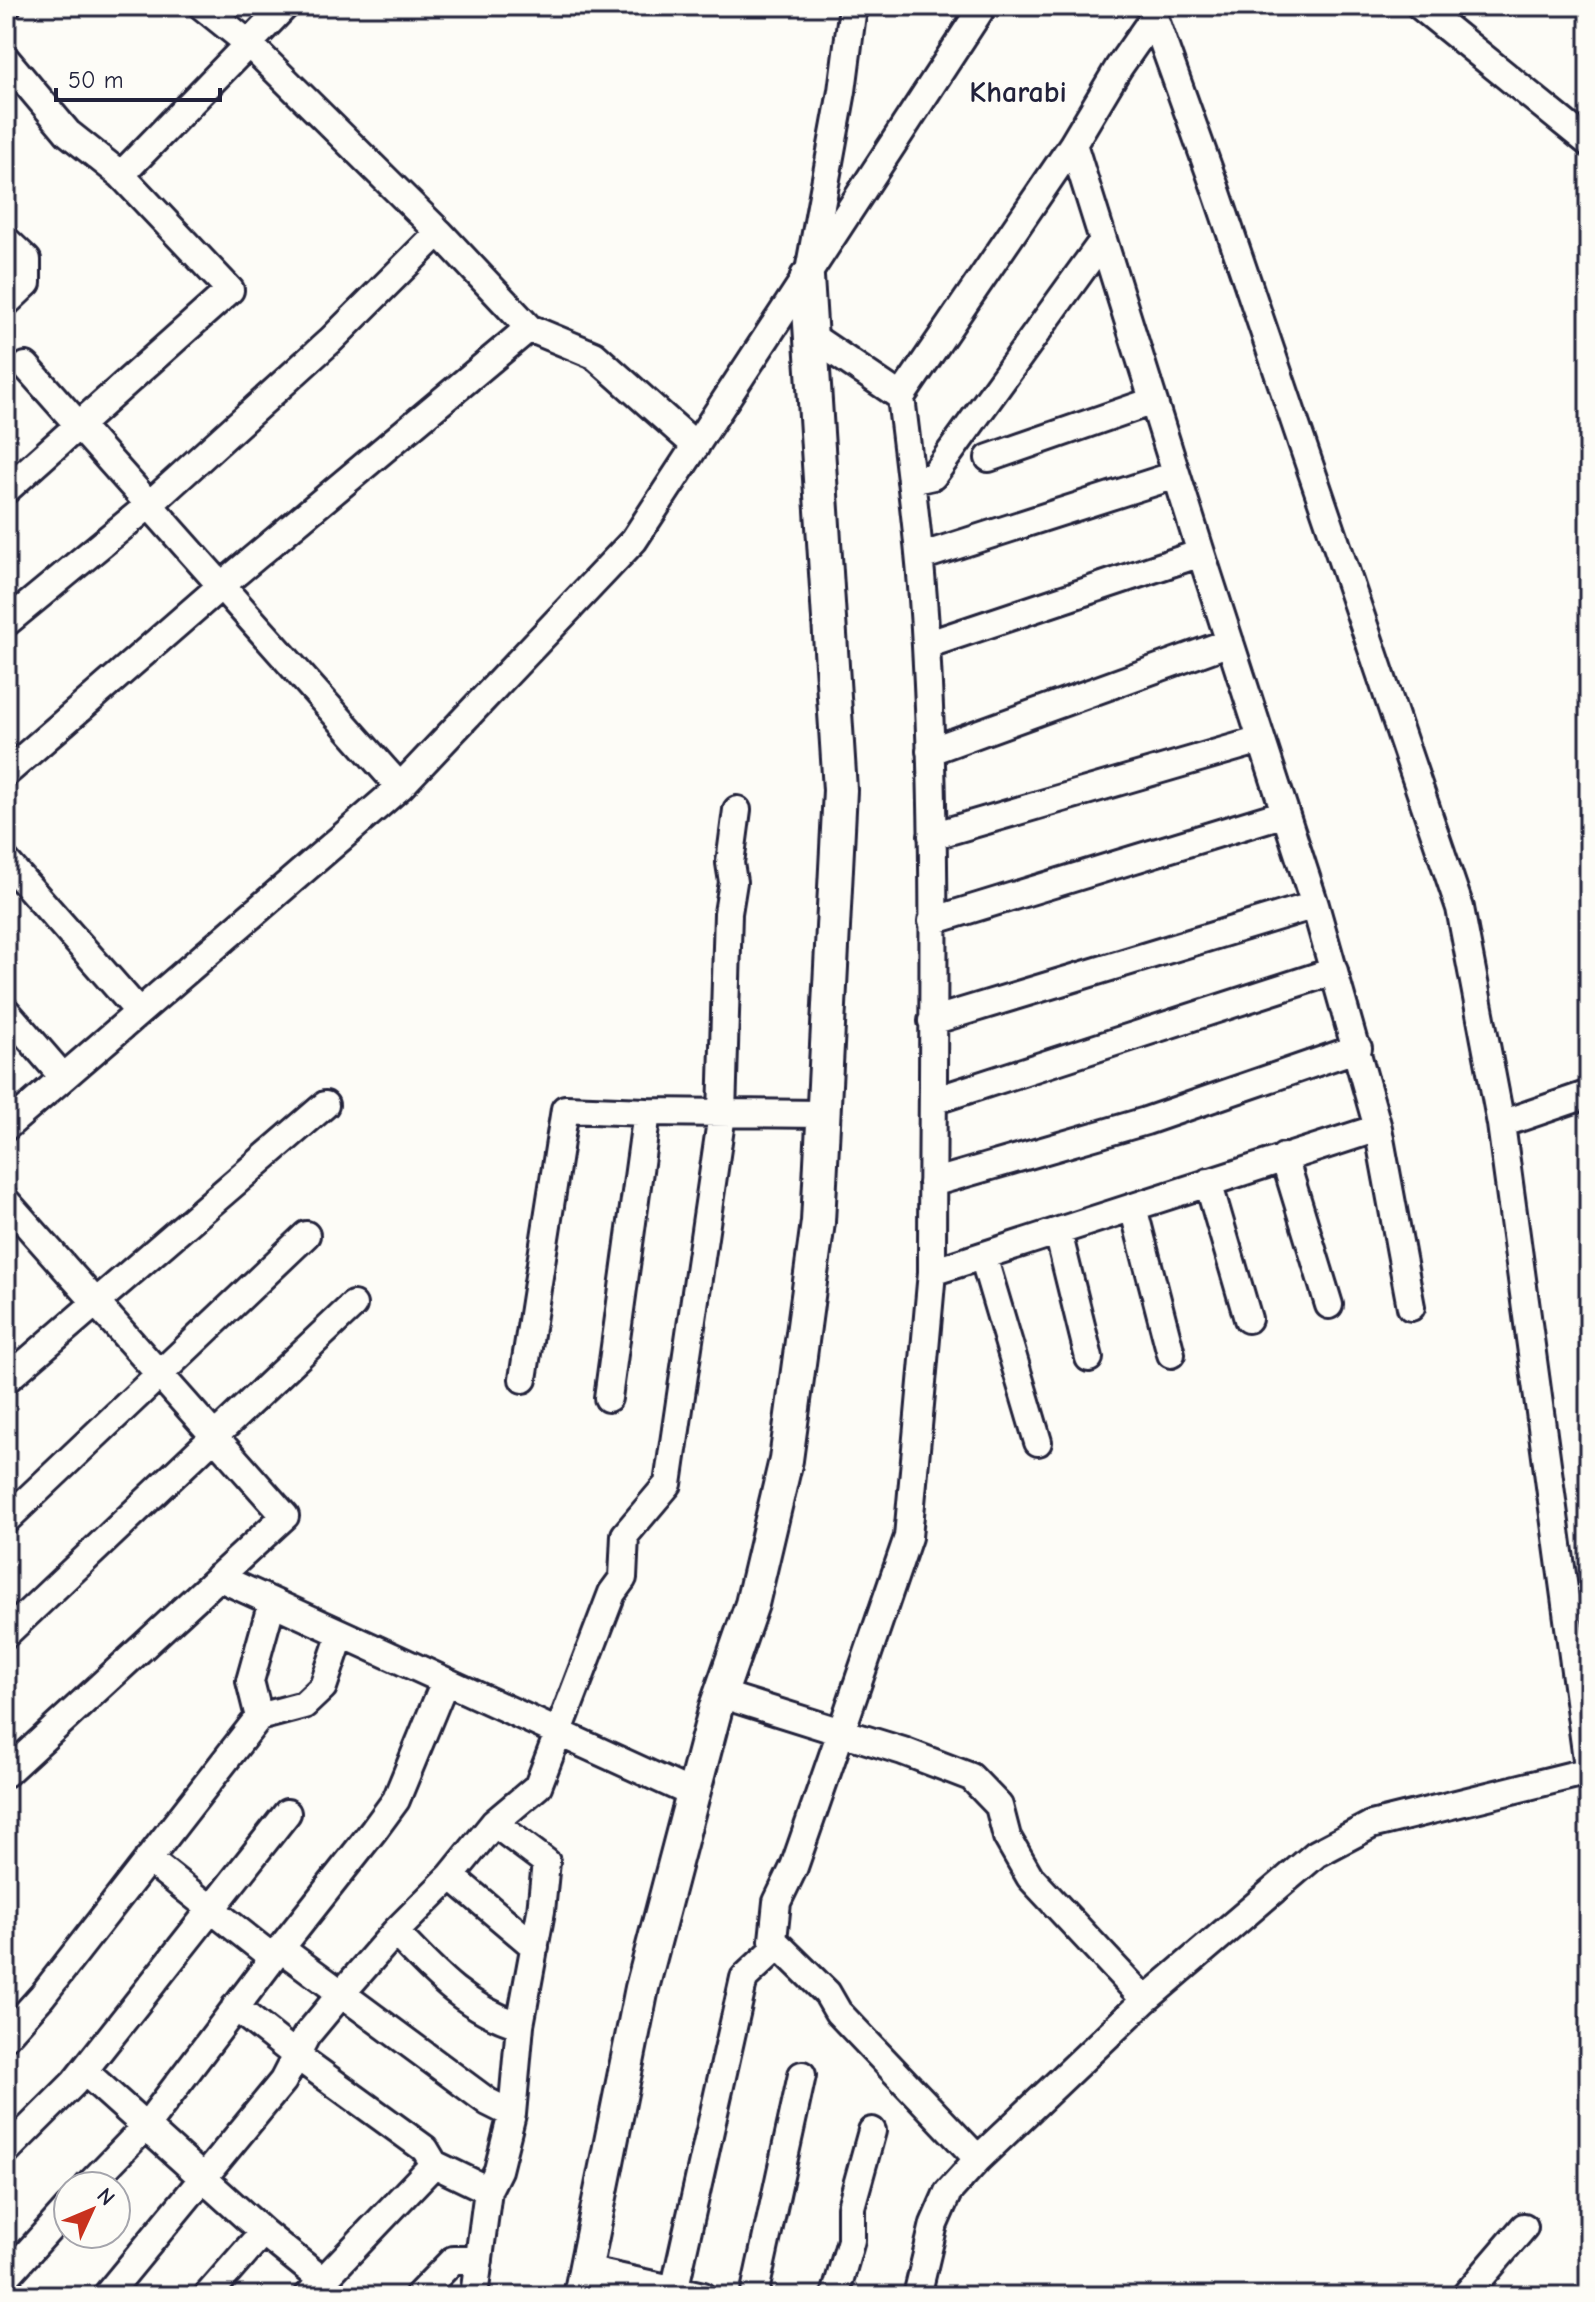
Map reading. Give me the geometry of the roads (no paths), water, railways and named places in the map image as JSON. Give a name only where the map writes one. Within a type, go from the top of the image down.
[{"type":"street","points":[[202,6],[248,43],[439,232],[529,328],[594,355],[696,446]]},
{"type":"street","points":[[121,175],[285,6]]},
{"type":"street","points":[[703,2296],[582,2283],[642,1988],[720,1694],[752,1604],[786,1460],[818,1222],[840,790],[807,277],[842,91],[853,6]]},
{"type":"street","points":[[6,1127],[400,787],[634,540],[983,6]]},
{"type":"street","points":[[1420,6],[1589,143]]},
{"type":"street","points":[[978,2159],[838,2012],[827,1993],[773,1940],[777,1902],[794,1867],[908,1537],[932,1272],[930,751],[920,557],[901,397],[1073,144],[1154,12]]},
{"type":"street","points":[[917,2296],[934,2224],[948,2192],[978,2159],[1145,2000],[1316,1854],[1371,1825],[1589,1773],[1501,1124],[1460,908],[1154,12]]},
{"type":"street","points":[[6,59],[68,133],[121,175],[230,290],[6,490]]},
{"type":"street","points":[[1073,144],[1315,905],[1357,1048],[1378,1128],[1411,1307]]},
{"type":"street","points":[[6,623],[149,505],[331,340],[439,232]]},
{"type":"street","points":[[6,240],[27,260],[27,283],[6,303]]},
{"type":"street","points":[[911,481],[933,476],[1102,242]]},
{"type":"street","points":[[6,773],[222,585],[529,328]]},
{"type":"street","points":[[811,336],[901,397]]},
{"type":"street","points":[[26,366],[400,787]]},
{"type":"street","points":[[989,458],[1153,401]]},
{"type":"street","points":[[920,557],[1176,475]]},
{"type":"street","points":[[926,645],[1201,553]]},
{"type":"street","points":[[930,751],[1230,642]]},
{"type":"street","points":[[932,836],[1261,740]]},
{"type":"street","points":[[106,2296],[283,2081],[306,2036],[341,1994],[395,1932],[451,1876],[494,1823],[538,1786],[612,1593],[623,1578],[625,1535],[668,1484],[722,1114],[728,913],[733,882],[730,863],[737,810]]},
{"type":"street","points":[[932,921],[1285,813]]},
{"type":"street","points":[[9,870],[139,1012]]},
{"type":"street","points":[[932,1021],[1315,905]]},
{"type":"street","points":[[933,1101],[1334,971]]},
{"type":"street","points":[[6,1011],[63,1077]]},
{"type":"street","points":[[932,1183],[1146,1121],[1357,1048]]},
{"type":"street","points":[[1501,1124],[1589,1094]]},
{"type":"street","points":[[6,1380],[325,1105]]},
{"type":"street","points":[[523,1379],[565,1109],[824,1114]]},
{"type":"street","points":[[608,1398],[647,1112]]},
{"type":"street","points":[[932,1272],[1378,1128]]},
{"type":"street","points":[[1284,1157],[1329,1305]]},
{"type":"street","points":[[1208,1182],[1248,1319]]},
{"type":"street","points":[[6,1201],[285,1516],[6,1773]]},
{"type":"street","points":[[1133,1207],[1171,1354]]},
{"type":"street","points":[[1058,1232],[1089,1358]]},
{"type":"street","points":[[6,1520],[306,1235]]},
{"type":"street","points":[[983,1256],[1038,1442]]},
{"type":"street","points":[[6,1634],[353,1305]]},
{"type":"street","points":[[218,1577],[693,1794]]},
{"type":"street","points":[[259,1717],[250,1681],[272,1602]]},
{"type":"street","points":[[6,2036],[42,1996],[259,1717],[304,1705],[323,1687],[341,1634]]},
{"type":"street","points":[[103,2170],[146,2126],[396,1800],[445,1681]]},
{"type":"street","points":[[720,1694],[903,1751],[971,1777],[999,1806],[1007,1837],[1030,1877],[1145,2000]]},
{"type":"street","points":[[6,2151],[84,2071],[287,1813]]},
{"type":"street","points":[[474,2296],[488,2190],[498,2170],[512,2114],[520,2025],[535,1947],[546,1862],[494,1823]]},
{"type":"street","points":[[148,1859],[210,1908],[341,1994],[488,2102],[512,2114]]},
{"type":"street","points":[[451,1876],[535,1947]]},
{"type":"street","points":[[395,1932],[442,1981],[495,2018],[520,2025]]},
{"type":"street","points":[[674,2293],[744,1978],[778,1946]]},
{"type":"street","points":[[235,2007],[425,2149],[434,2164],[488,2190]]},
{"type":"street","points":[[84,2071],[263,2232],[315,2288],[434,2164]]},
{"type":"street","points":[[754,2296],[802,2075]]},
{"type":"street","points":[[835,2296],[851,2240],[851,2207],[872,2131]]},
{"type":"street","points":[[6,2277],[52,2226]]},
{"type":"street","points":[[1465,2296],[1524,2227]]},
{"type":"street","points":[[207,2296],[263,2232]]},
{"type":"street","points":[[418,2296],[453,2260],[479,2260]]},
{"type":"district","name":"Kharabi","points":[[1018,92]]}]
